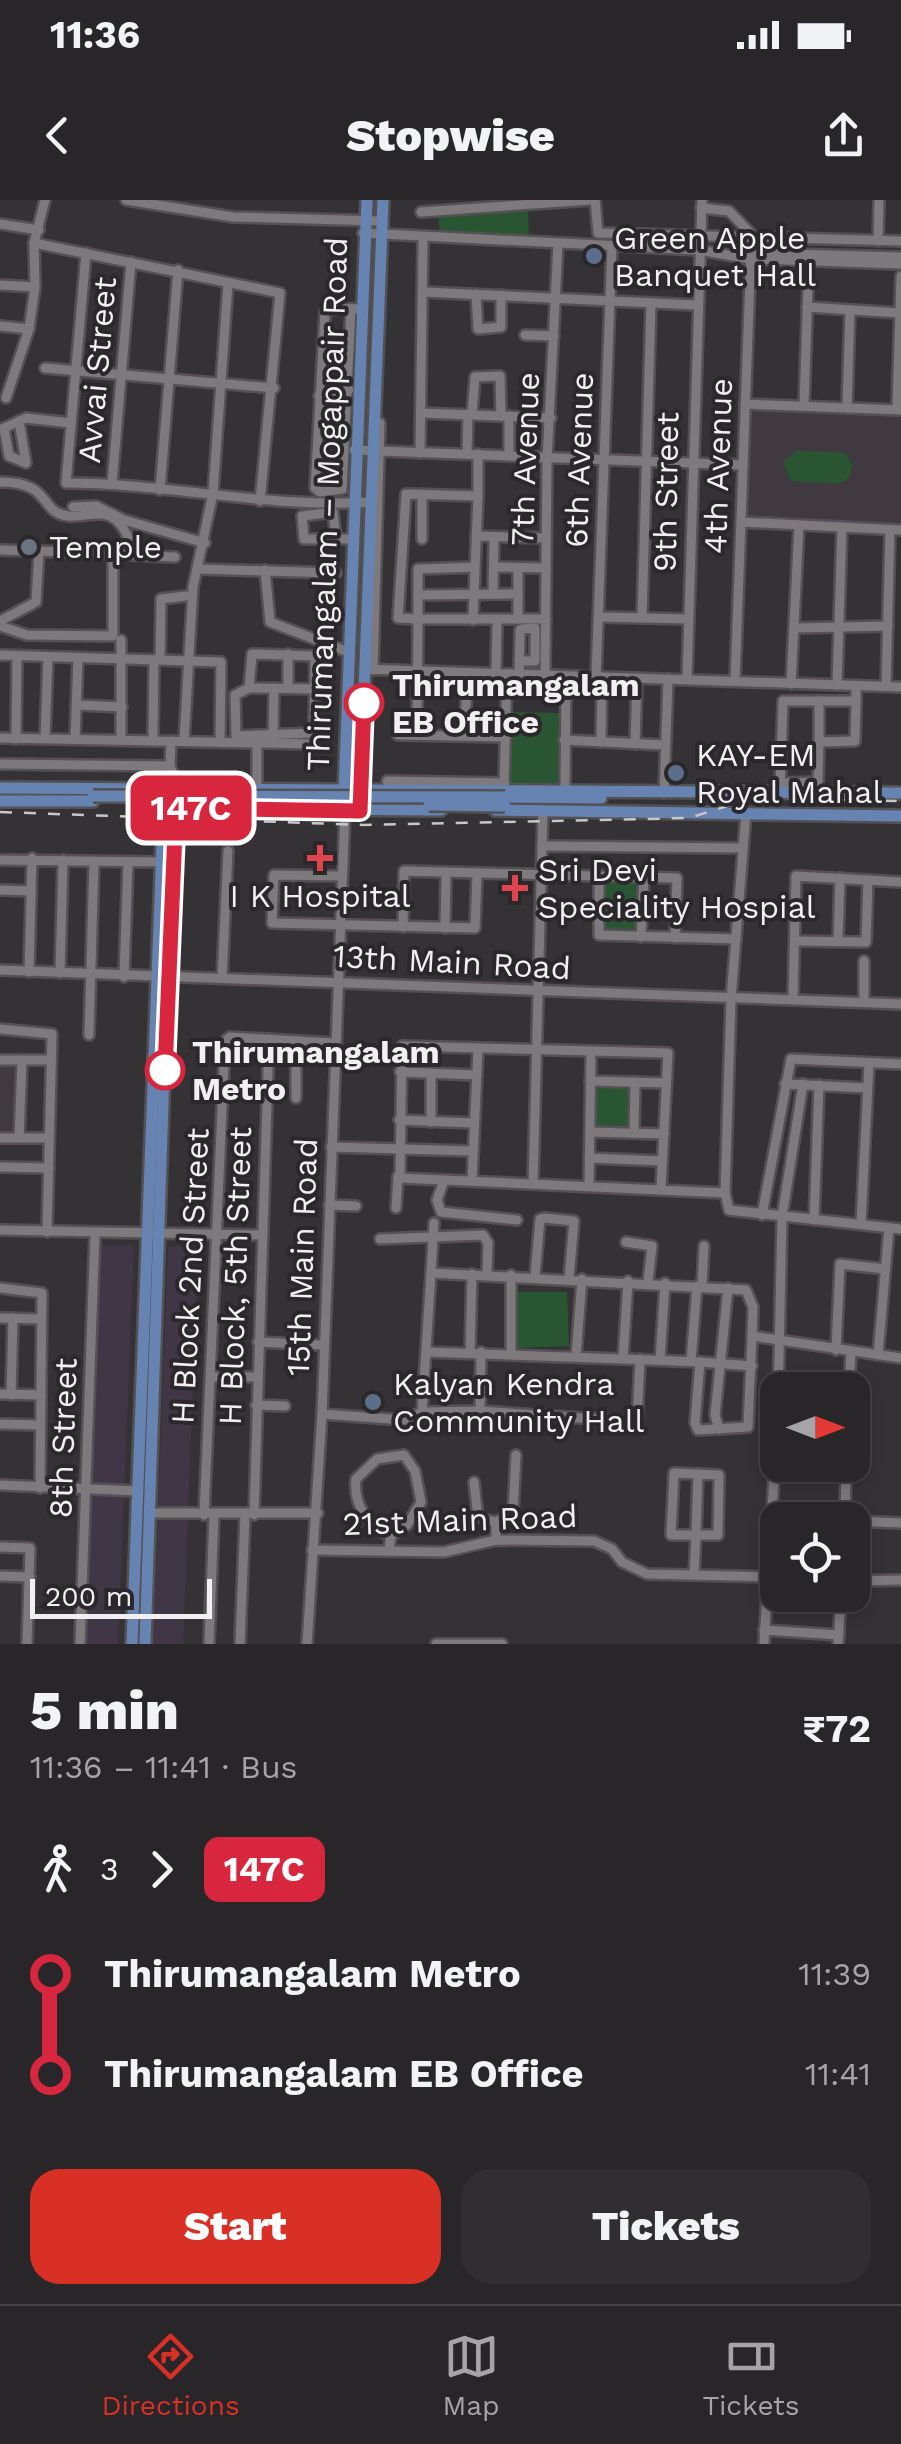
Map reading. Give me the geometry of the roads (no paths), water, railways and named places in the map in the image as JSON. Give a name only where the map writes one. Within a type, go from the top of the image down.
[{"type":"main road","name":"Thirumangalam – Mogappair Road","points":[[344,811],[354,503],[351,390],[367,200]]},
{"type":"main road","name":"Thirumangalam – Mogappair Road","points":[[360,811],[369,670],[383,200]]},
{"type":"main road","points":[[99,799],[174,786],[645,798],[659,793]]},
{"type":"main road","points":[[162,976],[162,862],[174,786]]},
{"type":"main road","points":[[0,795],[99,799],[505,794],[565,789],[659,793],[780,787],[901,793]]},
{"type":"main road","points":[[407,810],[408,789]]},
{"type":"main road","points":[[505,794],[642,807],[656,812]]},
{"type":"main road","points":[[171,808],[901,816]]},
{"type":"main road","points":[[145,1644],[162,976],[171,808]]},
{"type":"main road","points":[[132,1644],[137,1491],[155,1234]]},
{"type":"street","points":[[6,398],[29,329],[35,287],[34,243],[45,200]]},
{"type":"street","points":[[126,200],[233,217],[364,226],[422,237],[901,260]]},
{"type":"street","points":[[421,212],[592,200],[596,232],[901,242]]},
{"type":"street","points":[[878,241],[880,200]]},
{"type":"street","points":[[702,204],[729,211],[757,240]]},
{"type":"street","name":"9th Street","points":[[686,679],[695,305],[702,204]]},
{"type":"street","points":[[0,224],[40,230]]},
{"type":"street","points":[[420,453],[422,237]]},
{"type":"street","points":[[34,243],[280,294],[274,388],[260,501]]},
{"type":"street","name":"7th Avenue","points":[[545,676],[541,635],[546,619],[547,460],[558,244]]},
{"type":"street","name":"6th Avenue","points":[[601,742],[600,617],[612,246]]},
{"type":"street","points":[[86,253],[66,483],[112,483],[212,493],[313,508],[336,515],[336,539]]},
{"type":"street","name":"4th Avenue","points":[[734,681],[748,255]]},
{"type":"street","points":[[804,406],[809,257]]},
{"type":"street","name":"Avvai Street","points":[[112,483],[131,262]]},
{"type":"street","points":[[160,490],[178,270]]},
{"type":"street","points":[[746,404],[899,410],[901,276]]},
{"type":"street","points":[[184,741],[198,569],[212,493],[228,284]]},
{"type":"street","points":[[0,285],[35,287]]},
{"type":"street","points":[[424,292],[695,305]]},
{"type":"street","points":[[476,294],[478,328],[500,328],[501,295]]},
{"type":"street","points":[[642,618],[652,303]]},
{"type":"street","points":[[807,307],[900,313]]},
{"type":"street","points":[[355,309],[325,312],[315,488],[354,503],[402,505]]},
{"type":"street","points":[[847,408],[850,310]]},
{"type":"street","points":[[0,326],[29,329]]},
{"type":"street","points":[[525,336],[554,336]]},
{"type":"street","points":[[45,368],[274,388]]},
{"type":"street","points":[[473,620],[478,496],[470,414],[475,377],[500,376],[509,456]]},
{"type":"street","points":[[319,396],[351,390],[342,488],[337,498],[302,516],[304,539],[352,538]]},
{"type":"street","points":[[421,413],[551,418]]},
{"type":"street","points":[[20,421],[26,463],[9,456],[2,428],[20,421],[72,423]]},
{"type":"street","points":[[354,450],[743,465]]},
{"type":"street","points":[[0,482],[24,482],[39,490],[52,509],[68,516],[97,513],[116,519],[137,555]]},
{"type":"street","points":[[478,496],[406,494],[402,505],[398,616],[546,619]]},
{"type":"street","points":[[422,494],[422,540]]},
{"type":"street","points":[[73,507],[96,506],[124,520],[205,543]]},
{"type":"street","points":[[741,522],[896,530],[886,686]]},
{"type":"street","points":[[791,684],[799,526]]},
{"type":"street","points":[[837,685],[842,528]]},
{"type":"street","points":[[476,536],[546,538]]},
{"type":"street","points":[[493,594],[494,537]]},
{"type":"street","points":[[0,550],[174,557]]},
{"type":"street","points":[[0,624],[36,602],[39,551]]},
{"type":"street","points":[[0,624],[27,636],[113,636],[112,553]]},
{"type":"street","points":[[418,735],[418,569],[474,567]]},
{"type":"street","points":[[494,567],[546,568]]},
{"type":"street","points":[[518,568],[518,619]]},
{"type":"street","points":[[198,569],[336,573]]},
{"type":"street","points":[[266,570],[270,622],[348,652]]},
{"type":"street","points":[[418,595],[518,594]]},
{"type":"street","points":[[152,740],[161,598],[186,596]]},
{"type":"street","points":[[600,617],[688,619]]},
{"type":"street","points":[[387,781],[505,794],[506,737],[498,620]]},
{"type":"street","points":[[795,628],[888,626]]},
{"type":"street","points":[[519,661],[535,660],[541,635],[535,628],[521,629],[519,661],[519,674]]},
{"type":"street","points":[[121,640],[121,740]]},
{"type":"street","points":[[0,738],[257,743],[314,733],[316,656],[252,654],[249,688]]},
{"type":"street","points":[[288,654],[288,688]]},
{"type":"street","points":[[0,655],[222,662],[220,742]]},
{"type":"street","points":[[16,739],[17,656]]},
{"type":"street","points":[[46,738],[48,657]]},
{"type":"street","points":[[76,739],[78,658]]},
{"type":"street","points":[[369,670],[901,686]]},
{"type":"street","points":[[465,736],[467,672]]},
{"type":"street","points":[[565,789],[566,676]]},
{"type":"street","points":[[635,744],[637,678]]},
{"type":"street","points":[[659,793],[666,746],[668,679]]},
{"type":"street","points":[[819,742],[855,741],[856,686]]},
{"type":"street","points":[[314,744],[234,734],[235,694],[249,688],[315,688]]},
{"type":"street","points":[[273,739],[274,688]]},
{"type":"street","points":[[819,700],[818,782],[780,787],[782,701],[819,700],[856,700]]},
{"type":"street","points":[[77,705],[122,707]]},
{"type":"street","points":[[398,734],[506,737]]},
{"type":"street","points":[[564,740],[666,746]]},
{"type":"street","points":[[171,741],[174,786]]},
{"type":"street","points":[[257,743],[258,790]]},
{"type":"street","points":[[0,764],[170,766]]},
{"type":"street","points":[[533,1184],[543,810]]},
{"type":"street","name":"15th Main Road","points":[[307,1644],[318,1513],[344,811]]},
{"type":"street","points":[[746,814],[731,998],[725,1194],[729,1210],[901,1229]]},
{"type":"street","points":[[542,846],[743,848]]},
{"type":"street","points":[[222,978],[228,851]]},
{"type":"street","points":[[29,972],[32,858]]},
{"type":"street","points":[[0,860],[162,862]]},
{"type":"street","points":[[60,974],[63,860]]},
{"type":"street","points":[[89,1036],[94,861]]},
{"type":"street","points":[[124,977],[128,862]]},
{"type":"street","points":[[402,927],[404,871],[678,878],[675,938]]},
{"type":"street","points":[[445,928],[446,872]]},
{"type":"street","points":[[341,876],[274,874],[272,923],[476,928],[477,874]]},
{"type":"street","points":[[600,876],[598,935],[736,939]]},
{"type":"street","points":[[794,1000],[796,876],[901,882]]},
{"type":"street","points":[[641,937],[644,877]]},
{"type":"street","points":[[838,942],[840,878]]},
{"type":"street","points":[[795,941],[866,942],[868,880]]},
{"type":"street","points":[[0,890],[30,891]]},
{"type":"street","points":[[864,962],[864,1002]]},
{"type":"street","name":"13th Main Road","points":[[0,970],[901,1004]]},
{"type":"street","points":[[0,1029],[51,1033],[47,1232]]},
{"type":"street","name":"H Block 2nd Street","points":[[209,1644],[211,1377],[226,1039],[268,1039]]},
{"type":"street","points":[[268,1039],[334,1043]]},
{"type":"street","name":"H Block, 5th Street","points":[[240,1644],[256,1405],[268,1039]]},
{"type":"street","points":[[296,1041],[296,1098]]},
{"type":"street","points":[[396,1208],[400,1048],[405,1044],[668,1053],[661,1188]]},
{"type":"street","points":[[762,1215],[791,1045]]},
{"type":"street","points":[[472,1181],[478,1048]]},
{"type":"street","points":[[590,1185],[591,1051]]},
{"type":"street","points":[[0,1060],[51,1060]]},
{"type":"street","points":[[19,1138],[22,1060]]},
{"type":"street","points":[[791,1060],[901,1064]]},
{"type":"street","points":[[860,1224],[869,1063]]},
{"type":"street","points":[[400,1072],[477,1074]]},
{"type":"street","points":[[431,1073],[431,1122]]},
{"type":"street","points":[[590,1081],[666,1083]]},
{"type":"street","points":[[634,1133],[636,1082]]},
{"type":"street","points":[[784,1084],[867,1088]]},
{"type":"street","points":[[777,1372],[782,1217],[803,1084]]},
{"type":"street","points":[[814,1220],[818,1085]]},
{"type":"street","points":[[399,1120],[473,1123]]},
{"type":"street","points":[[590,1132],[664,1134]]},
{"type":"street","points":[[0,1138],[50,1138]]},
{"type":"street","points":[[331,1146],[472,1151]]},
{"type":"street","points":[[590,1158],[662,1161]]},
{"type":"street","points":[[0,1167],[49,1168]]},
{"type":"street","points":[[398,1176],[725,1194]]},
{"type":"street","points":[[444,1180],[437,1200],[440,1212],[517,1220]]},
{"type":"street","points":[[329,1205],[356,1206]]},
{"type":"street","points":[[535,1276],[540,1218],[544,1218],[574,1221],[569,1278]]},
{"type":"street","points":[[422,1412],[434,1223]]},
{"type":"street","points":[[878,1355],[889,1228]]},
{"type":"street","points":[[0,1230],[261,1235]]},
{"type":"street","name":"8th Street","points":[[80,1644],[95,1234]]},
{"type":"street","points":[[380,1239],[483,1235],[488,1243],[487,1274]]},
{"type":"street","points":[[626,1242],[652,1246],[648,1282]]},
{"type":"street","points":[[431,1273],[648,1282],[663,1283],[700,1286],[728,1288],[749,1293],[752,1366],[748,1427],[698,1430],[694,1423],[695,1361],[700,1286],[704,1246]]},
{"type":"street","points":[[836,1350],[840,1264],[885,1269]]},
{"type":"street","points":[[472,1274],[480,1411]]},
{"type":"street","points":[[511,1275],[511,1353]]},
{"type":"street","points":[[576,1356],[582,1278]]},
{"type":"street","points":[[622,1359],[628,1282]]},
{"type":"street","points":[[660,1360],[663,1283]]},
{"type":"street","points":[[0,1288],[41,1290],[40,1488]]},
{"type":"street","points":[[719,1429],[716,1415],[728,1288]]},
{"type":"street","points":[[0,1318],[42,1319]]},
{"type":"street","points":[[13,1318],[5,1394],[41,1395]]},
{"type":"street","points":[[752,1336],[901,1358]]},
{"type":"street","points":[[258,1342],[323,1345]]},
{"type":"street","points":[[427,1352],[752,1366]]},
{"type":"street","points":[[850,1372],[851,1352]]},
{"type":"street","points":[[322,1414],[404,1420],[422,1412],[480,1411],[637,1422],[640,1360]]},
{"type":"street","points":[[211,1377],[257,1377]]},
{"type":"street","points":[[256,1405],[284,1406]]},
{"type":"street","points":[[0,1424],[40,1425]]},
{"type":"street","points":[[389,1550],[391,1536],[407,1525],[421,1502],[415,1470],[404,1455],[376,1459],[356,1479],[361,1510],[376,1529],[391,1536]]},
{"type":"street","points":[[474,1482],[478,1518],[496,1522],[518,1514],[516,1455]]},
{"type":"street","points":[[674,1473],[719,1475],[718,1535],[696,1536],[671,1535],[674,1473]]},
{"type":"street","points":[[694,1575],[698,1474]]},
{"type":"street","points":[[0,1485],[137,1491]]},
{"type":"street","points":[[149,1513],[318,1513]]},
{"type":"street","points":[[870,1521],[901,1522]]},
{"type":"street","points":[[496,1522],[496,1540]]},
{"type":"street","name":"21st Main Road","points":[[312,1550],[444,1552],[496,1540],[594,1540],[612,1549],[622,1562],[648,1574],[760,1577]]},
{"type":"street","points":[[0,1548],[30,1548],[27,1644]]},
{"type":"street","points":[[0,1576],[30,1577]]},
{"type":"street","points":[[870,1580],[901,1580]]},
{"type":"street","points":[[764,1644],[767,1612]]},
{"type":"street","points":[[764,1630],[838,1640],[840,1612]]},
{"type":"street","points":[[436,1644],[502,1644]]},
{"type":"railway","points":[[0,812],[364,825],[689,818],[753,798],[901,801]]},
{"type":"place","name":"Green Apple Banquet Hall","points":[[594,256]]},
{"type":"place","name":"Temple","points":[[29,547]]},
{"type":"place","name":"Thirumangalam EB Office","points":[[364,703]]},
{"type":"place","name":"KAY-EM Royal Mahal","points":[[676,773]]},
{"type":"place","name":"I K Hospital","points":[[320,858]]},
{"type":"place","name":"Sri Devi Speciality Hospial","points":[[515,888]]},
{"type":"place","name":"Thirumangalam Metro","points":[[165,1070]]},
{"type":"place","name":"Kalyan Kendra Community Hall","points":[[373,1402]]}]
